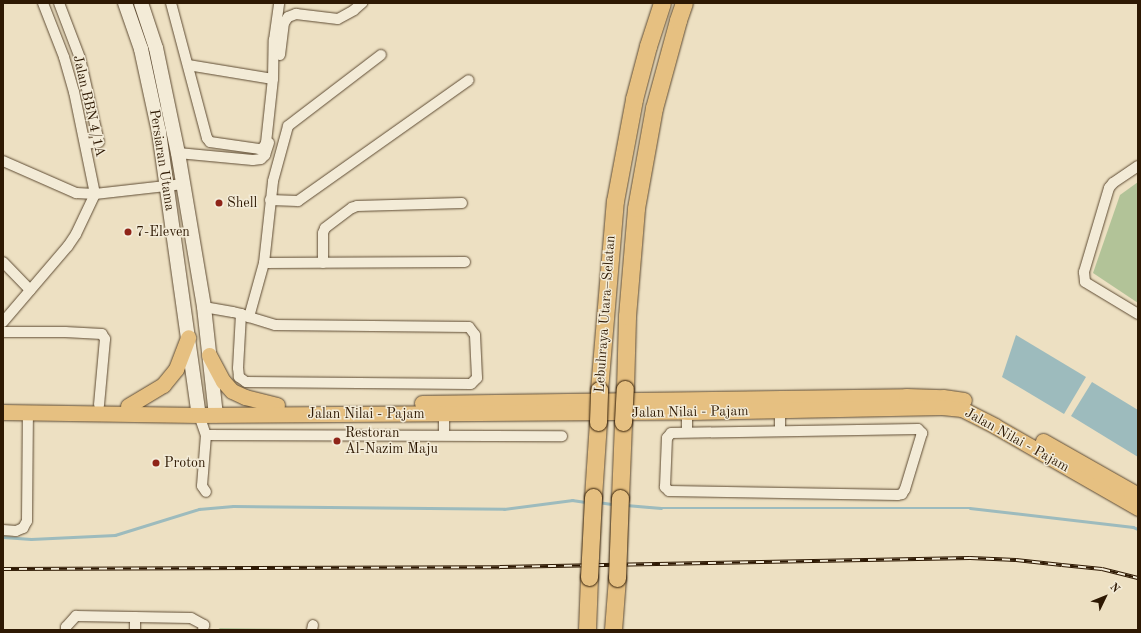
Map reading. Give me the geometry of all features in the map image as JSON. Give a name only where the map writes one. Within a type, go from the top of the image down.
[{"type":"highway","name":"Lebuhraya Utara–Selatan","points":[[587,630],[599,390],[614,201],[634,99],[648,46],[662,3]]},
{"type":"highway","name":"Lebuhraya Utara–Selatan","points":[[613,630],[617,578],[624,422],[627,316],[636,208],[654,108],[684,3]]},
{"type":"main road","name":"Persiaran Utama","points":[[125,3],[141,49],[159,132],[198,410]]},
{"type":"main road","name":"Persiaran Utama","points":[[141,3],[156,48],[178,153],[204,307],[215,410]]},
{"type":"main road","points":[[128,406],[163,385],[168,380],[176,369],[188,337]]},
{"type":"main road","points":[[209,355],[223,381],[232,391],[245,397],[277,405]]},
{"type":"main road","name":"Jalan Nilai - Pajam","points":[[215,410],[444,414],[687,412],[780,404],[935,396],[967,400],[1138,494]]},
{"type":"main road","name":"Jalan Nilai - Pajam","points":[[215,410],[277,405],[780,404],[962,409],[995,426],[1138,508]]},
{"type":"main road","points":[[3,405],[128,406],[198,410]]},
{"type":"main road","points":[[3,412],[28,413],[215,410]]},
{"type":"street","name":"Jalan BBN 4/1A","points":[[43,3],[52,25],[74,92],[95,194]]},
{"type":"street","points":[[59,3],[80,58],[99,142],[85,144]]},
{"type":"street","points":[[170,3],[188,65],[206,138],[210,142],[259,149],[263,148],[274,79],[274,40],[279,3]]},
{"type":"street","points":[[178,153],[253,160],[261,158],[269,148],[284,23],[288,18],[296,14],[338,19],[354,10],[362,3]]},
{"type":"street","points":[[52,25],[65,20]]},
{"type":"street","points":[[204,307],[245,315],[275,325],[469,327],[475,335],[477,378],[471,384],[246,382],[239,377],[238,368],[245,315],[264,263],[270,200],[288,126],[381,55]]},
{"type":"street","points":[[188,65],[274,79]]},
{"type":"street","points":[[270,200],[298,201],[469,80]]},
{"type":"street","points":[[3,162],[76,193],[95,194],[183,184]]},
{"type":"street","points":[[1138,166],[1113,183],[1109,188],[1084,272],[1085,282],[1138,314]]},
{"type":"street","points":[[3,322],[68,246],[76,234],[95,194]]},
{"type":"street","points":[[322,263],[323,233],[325,228],[352,208],[357,206],[462,203]]},
{"type":"street","points":[[3,262],[30,290]]},
{"type":"street","points":[[264,263],[464,262]]},
{"type":"street","points":[[3,332],[97,332],[102,334],[105,339],[99,406]]},
{"type":"street","points":[[780,404],[780,430]]},
{"type":"street","points":[[198,410],[206,435]]},
{"type":"street","points":[[206,492],[202,486],[206,435],[215,410]]},
{"type":"street","points":[[687,412],[687,432]]},
{"type":"street","points":[[3,530],[20,530],[27,521],[28,413]]},
{"type":"street","points":[[444,414],[444,435]]},
{"type":"street","points":[[918,429],[922,434],[905,489],[902,494],[898,495],[669,491],[666,487],[667,438],[671,433],[687,432],[918,429]]},
{"type":"street","points":[[206,435],[562,436]]},
{"type":"street","points":[[66,630],[66,627],[76,616],[191,618],[204,628]]},
{"type":"street","points":[[135,617],[135,630]]},
{"type":"green space","points":[[1138,182],[1138,303],[1093,273],[1120,195]]},
{"type":"green space","points":[[220,628],[306,629],[306,630],[217,630]]},
{"type":"water","points":[[1016,335],[1086,377],[1064,414],[1002,377]]},
{"type":"water","points":[[1092,382],[1138,410],[1138,457],[1071,416]]},
{"type":"waterway","points":[[3,537],[31,539],[115,535],[199,509],[233,506],[504,509],[572,500],[587,502]]},
{"type":"waterway","points":[[598,502],[613,504]]},
{"type":"waterway","points":[[626,505],[661,508],[970,508],[1133,527],[1138,529]]},
{"type":"railway","points":[[3,569],[500,567],[970,558],[1016,560],[1102,569],[1138,578]]},
{"type":"place","name":"Shell","points":[[219,203]]},
{"type":"place","name":"7-Eleven","points":[[128,232]]},
{"type":"place","name":"Restoran Al-Nazim Maju","points":[[337,441]]},
{"type":"place","name":"Proton","points":[[156,463]]}]
